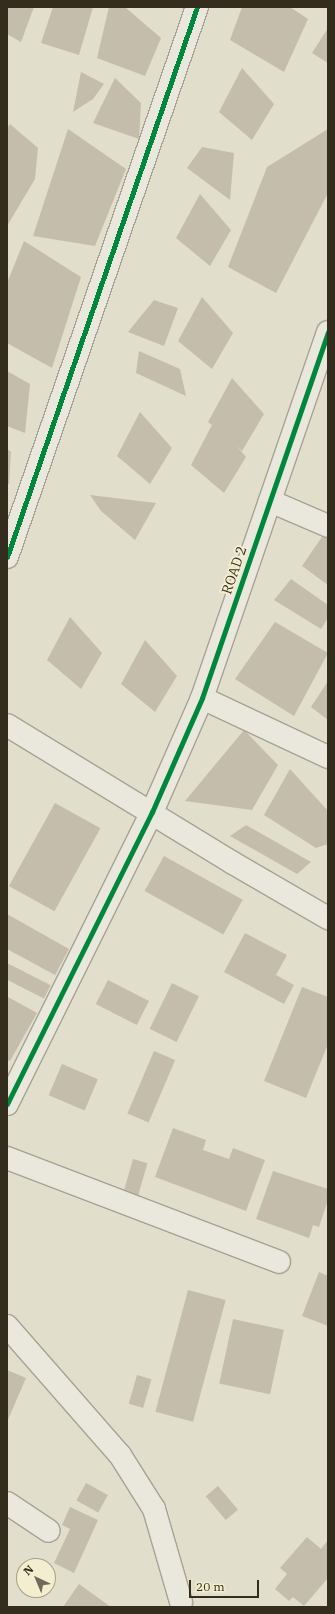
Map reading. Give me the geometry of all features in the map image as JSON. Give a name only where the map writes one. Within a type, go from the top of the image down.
[{"type":"street","points":[[7,557],[196,7]]},
{"type":"street","name":"ROAD 2","points":[[7,1104],[14,1073],[152,812],[202,698],[328,332]]},
{"type":"street","points":[[270,501],[328,526]]},
{"type":"street","points":[[202,698],[328,757]]},
{"type":"street","points":[[7,725],[152,812],[233,863],[328,918]]},
{"type":"street","points":[[7,1158],[279,1262]]},
{"type":"street","points":[[7,1326],[120,1455],[154,1509],[180,1602]]},
{"type":"street","points":[[7,1503],[49,1531]]},
{"type":"building","points":[[7,7],[34,7],[21,42],[7,34]]},
{"type":"building","points":[[53,7],[93,7],[79,55],[41,43]]},
{"type":"building","points":[[109,7],[125,7],[161,38],[145,76],[97,58]]},
{"type":"building","points":[[242,7],[290,7],[308,19],[284,72],[230,40]]},
{"type":"building","points":[[328,28],[328,63],[312,53]]},
{"type":"building","points":[[242,68],[274,104],[252,140],[219,112]]},
{"type":"building","points":[[81,72],[104,84],[93,99],[73,112]]},
{"type":"building","points":[[115,78],[141,103],[139,139],[93,123]]},
{"type":"building","points":[[10,124],[38,148],[35,179],[7,226],[7,129]]},
{"type":"building","points":[[68,129],[126,169],[95,246],[33,236]]},
{"type":"building","points":[[328,129],[328,193],[276,293],[228,267],[267,167]]},
{"type":"building","points":[[202,147],[234,153],[230,200],[187,168]]},
{"type":"building","points":[[200,194],[231,230],[210,266],[176,238]]},
{"type":"building","points":[[24,241],[81,277],[52,368],[7,343],[7,283]]},
{"type":"building","points":[[202,297],[233,333],[212,369],[178,341]]},
{"type":"building","points":[[154,300],[178,308],[164,346],[128,332]]},
{"type":"building","points":[[139,351],[180,369],[186,396],[136,373]]},
{"type":"building","points":[[7,371],[30,384],[25,433],[7,426]]},
{"type":"building","points":[[232,378],[264,414],[242,451],[236,445],[246,457],[224,493],[191,465],[212,425],[208,422]]},
{"type":"building","points":[[140,412],[172,448],[150,484],[117,456]]},
{"type":"building","points":[[7,449],[11,452],[9,484],[7,484]]},
{"type":"building","points":[[90,495],[156,503],[135,540],[101,511]]},
{"type":"building","points":[[326,531],[328,533],[328,585],[302,566]]},
{"type":"building","points":[[291,579],[328,605],[328,618],[321,629],[274,600]]},
{"type":"building","points":[[70,617],[102,653],[81,689],[47,660]]},
{"type":"building","points":[[275,622],[328,653],[294,716],[235,679]]},
{"type":"building","points":[[145,640],[177,676],[155,712],[121,684]]},
{"type":"building","points":[[328,681],[328,720],[311,707]]},
{"type":"building","points":[[244,730],[278,765],[252,810],[185,801]]},
{"type":"building","points":[[290,769],[328,811],[328,844],[316,848],[264,815]]},
{"type":"building","points":[[55,803],[100,828],[54,911],[9,886]]},
{"type":"building","points":[[246,825],[311,862],[297,874],[230,836]]},
{"type":"building","points":[[164,856],[243,900],[223,935],[145,891]]},
{"type":"building","points":[[7,914],[69,949],[55,975],[7,949]]},
{"type":"building","points":[[245,933],[287,955],[276,975],[294,985],[284,1004],[224,972]]},
{"type":"building","points":[[7,963],[51,985],[44,999],[7,980]]},
{"type":"building","points":[[108,980],[149,1001],[137,1025],[96,1004]]},
{"type":"building","points":[[172,983],[199,996],[177,1042],[150,1029]]},
{"type":"building","points":[[302,987],[328,997],[328,1044],[306,1098],[264,1081]]},
{"type":"building","points":[[8,997],[37,1013],[10,1061],[7,1060]]},
{"type":"building","points":[[154,1051],[175,1060],[149,1123],[127,1114]]},
{"type":"building","points":[[62,1064],[98,1079],[85,1111],[49,1095]]},
{"type":"building","points":[[173,1128],[206,1140],[203,1150],[229,1159],[233,1148],[265,1160],[246,1211],[155,1177]]},
{"type":"building","points":[[133,1159],[147,1163],[136,1202],[122,1197]]},
{"type":"building","points":[[273,1171],[328,1189],[328,1200],[319,1227],[313,1225],[309,1238],[256,1219]]},
{"type":"building","points":[[319,1272],[328,1276],[328,1326],[302,1316]]},
{"type":"building","points":[[188,1290],[226,1300],[193,1422],[155,1412]]},
{"type":"building","points":[[233,1319],[284,1330],[270,1394],[219,1384]]},
{"type":"building","points":[[7,1370],[26,1378],[7,1422]]},
{"type":"building","points":[[137,1375],[151,1379],[143,1408],[129,1404]]},
{"type":"building","points":[[86,1483],[108,1495],[98,1513],[76,1500]]},
{"type":"building","points":[[218,1486],[238,1510],[226,1520],[206,1496]]},
{"type":"building","points":[[70,1507],[98,1520],[74,1573],[56,1564],[56,1559],[70,1529],[62,1525]]},
{"type":"building","points":[[307,1537],[321,1549],[328,1540],[328,1578],[304,1606],[293,1597],[289,1601],[275,1589],[287,1574],[280,1568]]},
{"type":"building","points":[[79,1584],[111,1607],[63,1607]]},
{"type":"cycle path","points":[[7,557],[197,7]]},
{"type":"cycle path","points":[[7,1104],[152,812],[202,698],[328,332]]}]
